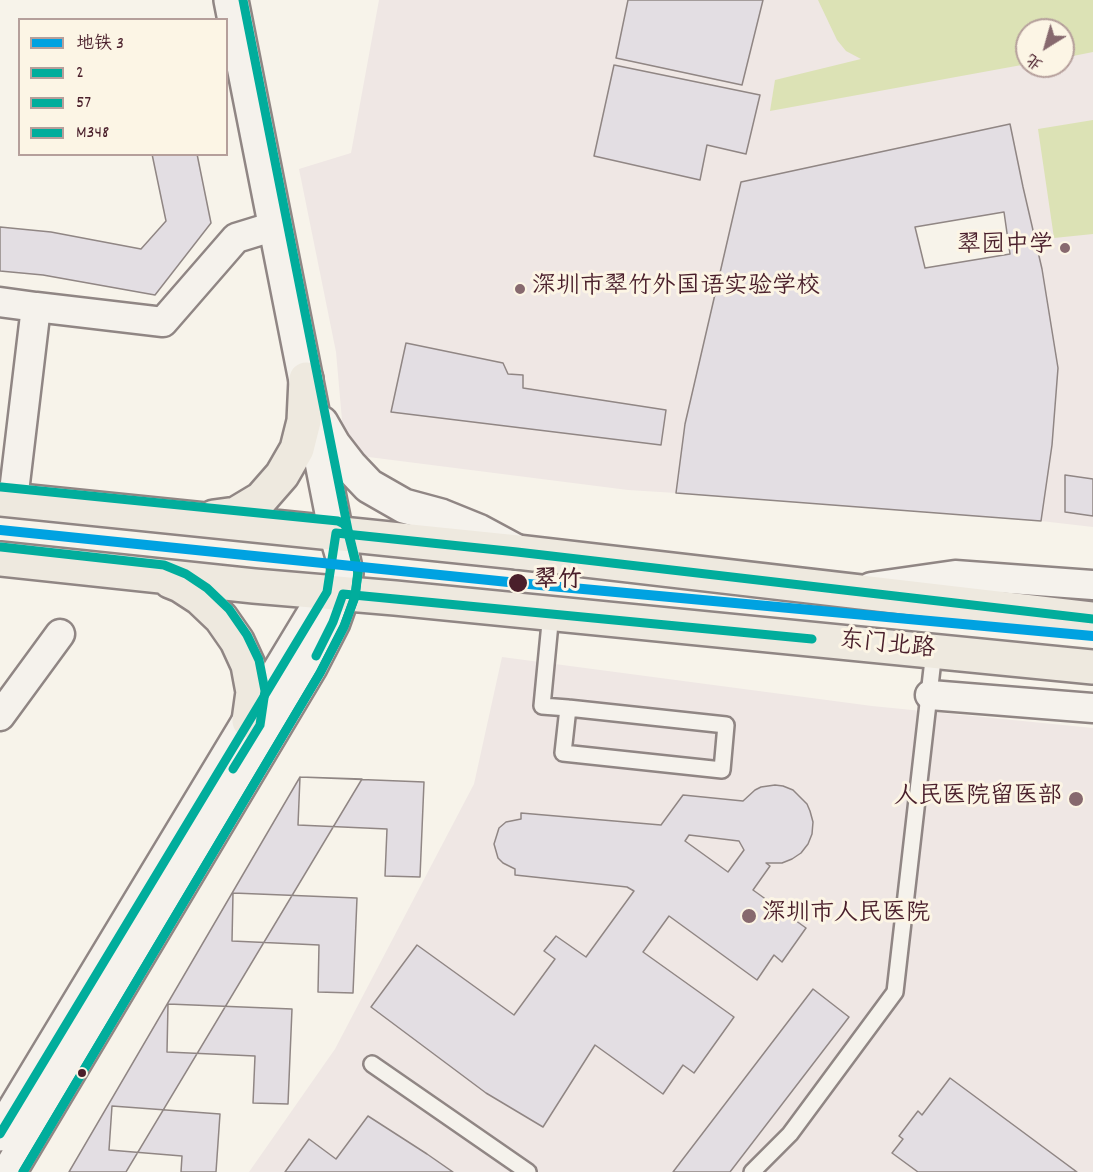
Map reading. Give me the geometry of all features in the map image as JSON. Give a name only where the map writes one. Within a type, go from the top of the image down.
[{"type":"main road","points":[[0,1134],[249,721],[346,573],[336,533],[231,0]]},
{"type":"main road","points":[[203,519],[236,514],[261,499],[282,475],[297,449],[308,392]]},
{"type":"main road","points":[[308,392],[333,444],[369,486],[404,506],[441,516],[478,531],[517,552]]},
{"type":"main road","points":[[6,500],[517,552],[1093,619]]},
{"type":"main road","name":"东门北路","points":[[0,559],[254,586],[1093,667]]},
{"type":"main road","points":[[160,576],[200,598],[221,618],[237,641],[248,665],[253,692],[249,721]]},
{"type":"main road","points":[[9,1172],[310,666],[333,622],[335,593]]},
{"type":"street","points":[[0,302],[163,322],[236,238],[275,226]]},
{"type":"street","points":[[6,500],[36,307]]},
{"type":"street","points":[[843,590],[955,575],[1093,585]]},
{"type":"street","points":[[0,716],[60,634]]},
{"type":"street","points":[[930,694],[1093,708]]},
{"type":"lane","points":[[551,613],[542,706],[568,708],[726,724],[722,770],[563,753],[568,708]]},
{"type":"lane","points":[[752,1172],[790,1134],[895,992],[934,651]]},
{"type":"lane","points":[[372,1064],[528,1172]]},
{"type":"shaded area","points":[[379,0],[1093,0],[1093,527],[1041,521],[1052,445],[1058,368],[1042,269],[1010,124],[741,182],[685,424],[676,493],[628,490],[345,454],[336,352],[299,169],[351,153]]},
{"type":"shaded area","name":"深圳市人民医院","points":[[502,657],[872,706],[1093,728],[1093,1172],[249,1172],[335,1049],[474,784]]},
{"type":"green space","points":[[818,0],[1093,0],[1093,52],[1075,56],[1075,18],[1015,18],[1015,66],[770,111],[775,80],[861,59],[846,51],[837,40]]},
{"type":"green space","points":[[1093,120],[1093,234],[1054,238],[1038,129]]},
{"type":"building","points":[[628,0],[763,0],[742,85],[616,58]]},
{"type":"building","points":[[614,65],[760,95],[746,154],[707,145],[700,180],[594,156]]},
{"type":"building","points":[[1010,124],[1042,269],[1058,368],[1052,445],[1041,521],[676,493],[685,424],[741,182]]},
{"type":"building","points":[[152,156],[197,156],[211,223],[155,295],[43,275],[0,271],[0,227],[51,232],[141,249],[166,221]]},
{"type":"building","points":[[1004,212],[1010,254],[925,268],[915,227]]},
{"type":"building","points":[[406,343],[503,363],[508,374],[523,375],[523,388],[666,410],[661,445],[391,412]]},
{"type":"building","points":[[1065,475],[1093,479],[1093,516],[1065,512]]},
{"type":"building","points":[[300,777],[362,779],[126,1172],[69,1172]]},
{"type":"building","points":[[300,777],[424,782],[420,877],[385,876],[387,829],[298,825]]},
{"type":"building","points":[[775,785],[793,790],[807,804],[810,811],[813,822],[808,844],[792,859],[782,863],[766,863],[770,866],[753,890],[806,928],[782,962],[774,955],[757,980],[669,916],[643,952],[734,1017],[694,1073],[683,1065],[663,1094],[595,1045],[543,1127],[486,1093],[371,1007],[417,945],[514,1015],[555,959],[544,951],[556,936],[586,957],[634,891],[627,887],[515,875],[515,869],[498,858],[494,844],[499,828],[506,822],[521,819],[521,813],[661,825],[683,795],[743,801],[761,787]],"holes":[[[689,835],[739,841],[744,850],[728,872],[685,841]]]},
{"type":"building","points":[[233,893],[357,898],[353,993],[318,992],[319,945],[232,941]]},
{"type":"building","points":[[813,989],[849,1017],[730,1172],[673,1172]]},
{"type":"building","points":[[168,1004],[292,1009],[288,1104],[253,1103],[255,1056],[167,1052]]},
{"type":"building","points":[[950,1078],[1077,1172],[918,1172],[892,1153],[903,1139],[899,1136],[918,1111],[922,1115]]},
{"type":"building","points":[[112,1106],[220,1114],[216,1172],[181,1172],[182,1156],[109,1150]]},
{"type":"building","points":[[368,1116],[453,1172],[285,1172],[309,1139],[336,1159]]},
{"type":"metro line","name":"3","points":[[0,530],[518,583],[1093,636]]},
{"type":"transit line","name":"57","points":[[23,1172],[320,673],[344,627],[355,596],[358,571],[243,0]]},
{"type":"transit line","name":"M348","points":[[1,487],[338,521],[347,529],[358,573],[355,597],[344,626],[320,673],[23,1172]]},
{"type":"transit line","name":"2","points":[[0,1134],[327,592],[336,533],[1093,619]]},
{"type":"transit line","name":"M348","points":[[1,547],[164,565],[186,574],[207,588],[229,609],[247,635],[259,660],[265,691],[260,725],[233,769]]},
{"type":"transit line","name":"2","points":[[316,656],[333,622],[343,594],[812,639]]},
{"type":"place","name":"翠园中学","points":[[1065,248]]},
{"type":"place","name":"深圳市翠竹外国语实验学校","points":[[520,289]]},
{"type":"place","name":"翠竹","points":[[518,583]]},
{"type":"place","name":"人民医院留医部","points":[[1076,799]]},
{"type":"place","name":"深圳市人民医院","points":[[749,916]]}]
